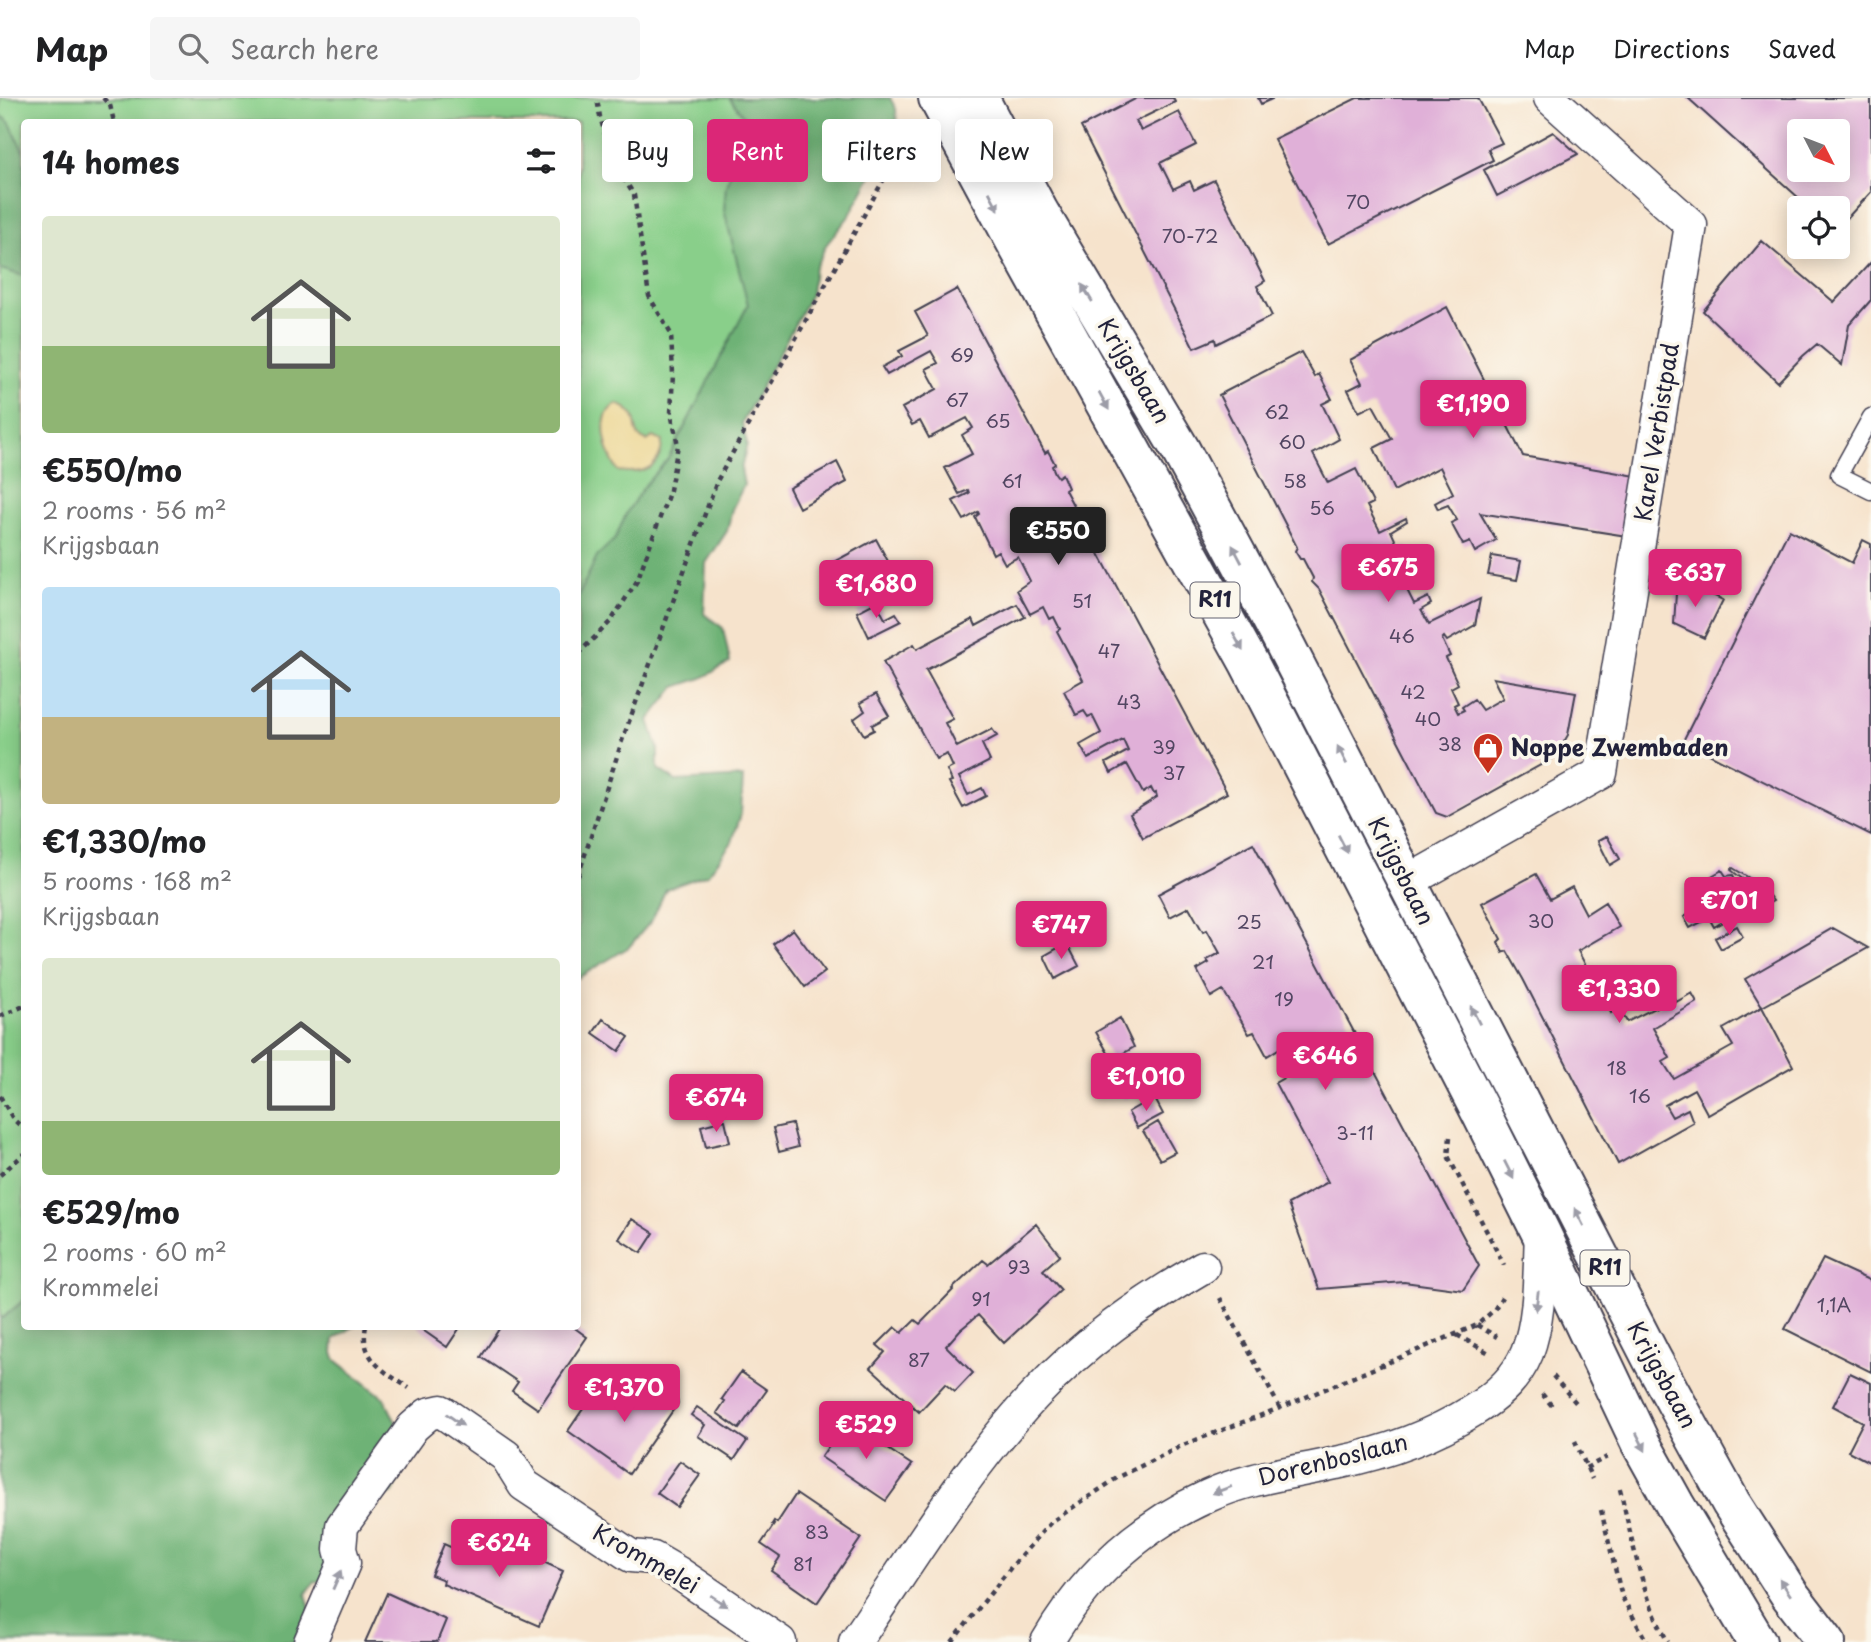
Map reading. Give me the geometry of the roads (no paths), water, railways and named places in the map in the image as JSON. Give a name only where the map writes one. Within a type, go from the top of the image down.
[{"type":"main road","name":"Krijgsbaan","points":[[979,98],[1039,212],[1180,449],[1280,635],[1652,1359],[1731,1503],[1790,1595],[1826,1642]]},
{"type":"main road","name":"Krijgsbaan","points":[[927,109],[1015,241],[1249,663],[1541,1233],[1610,1381],[1675,1505],[1758,1642]]},
{"type":"street","name":"Karel Verbistpad","points":[[1407,881],[1601,773],[1691,225],[1550,98]]},
{"type":"street","name":"Dorenboslaan","points":[[1046,1642],[1064,1613],[1092,1578],[1123,1548],[1171,1515],[1209,1495],[1254,1479],[1387,1451],[1421,1438],[1495,1397],[1527,1354],[1535,1323],[1539,1290],[1541,1233]]},
{"type":"street","points":[[855,1642],[954,1496],[1002,1432],[1035,1394],[1116,1322],[1148,1299],[1203,1267]]},
{"type":"street","points":[[1610,1381],[1652,1359]]},
{"type":"street","name":"Krommelei","points":[[310,1642],[344,1563],[340,1549],[342,1527],[413,1427],[428,1414],[441,1411],[506,1456],[524,1485],[631,1556],[653,1558],[665,1565],[779,1642]]},
{"type":"lane","points":[[1871,417],[1839,475],[1871,491]]},
{"type":"place","name":"Noppe Zwembaden","points":[[1488,775]]}]
